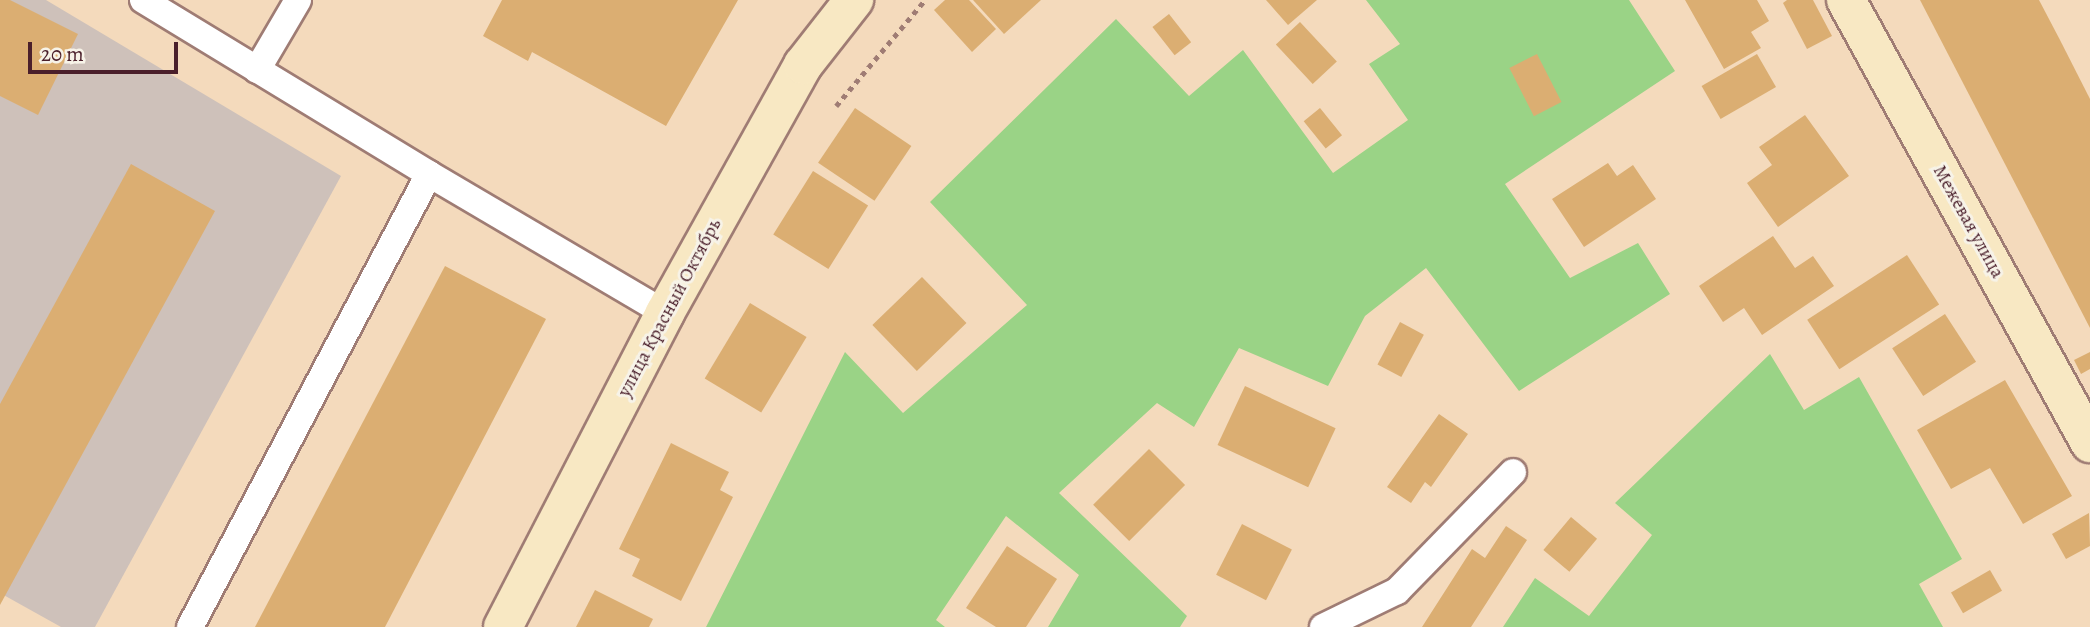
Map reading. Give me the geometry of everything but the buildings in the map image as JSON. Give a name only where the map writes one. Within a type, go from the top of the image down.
[{"type":"main road","name":"улица Красный Октябрь","points":[[503,627],[665,313],[803,65],[854,0]]},
{"type":"main road","name":"Межевая улица","points":[[1846,0],[2086,426]]},
{"type":"lane","points":[[143,0],[429,174],[665,313]]},
{"type":"lane","points":[[257,70],[298,0]]},
{"type":"lane","points":[[190,627],[429,174]]},
{"type":"lane","points":[[1323,627],[1397,591],[1513,472]]},
{"type":"path","points":[[830,113],[925,0]]},
{"type":"shaded area","points":[[0,0],[46,0],[341,176],[95,627],[61,627],[0,593]]},
{"type":"green space","points":[[1366,0],[1629,0],[1675,71],[1505,184],[1570,278],[1638,243],[1670,294],[1519,391],[1426,268],[1365,316],[1328,386],[1239,348],[1194,427],[1157,403],[1059,493],[1187,616],[1180,627],[1048,627],[1079,575],[1006,516],[936,620],[945,627],[706,627],[845,352],[903,413],[1027,305],[930,202],[1116,19],[1189,96],[1243,50],[1333,173],[1408,120],[1369,64],[1400,44]]},
{"type":"green space","points":[[1770,354],[1804,410],[1859,377],[1962,559],[1919,584],[1943,627],[1503,627],[1535,578],[1589,616],[1652,535],[1615,503]]}]
